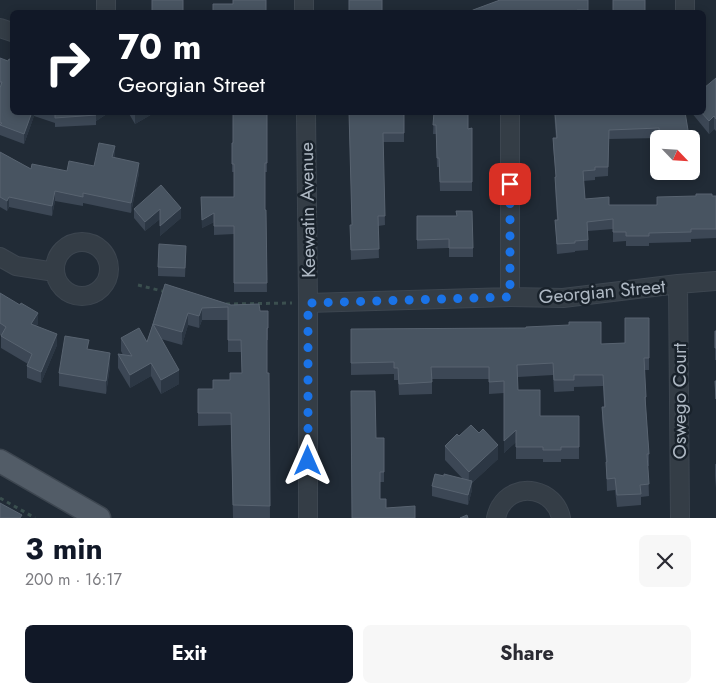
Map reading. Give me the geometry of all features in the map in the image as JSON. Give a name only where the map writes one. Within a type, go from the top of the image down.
[{"type":"main road","points":[[0,461],[99,518]]},
{"type":"street","name":"Keewatin Avenue","points":[[306,115],[303,303],[308,518]]},
{"type":"street","points":[[510,115],[510,297]]},
{"type":"street","points":[[0,257],[16,266],[55,272]]},
{"type":"street","name":"Georgian Street","points":[[303,303],[510,297],[563,298],[716,281]]},
{"type":"street","name":"Oswego Court","points":[[678,284],[680,518]]},
{"type":"street","points":[[496,518],[500,507],[508,498],[518,492],[529,491],[545,495],[560,511],[561,518]]},
{"type":"path","points":[[138,285],[171,293]]},
{"type":"path","points":[[224,304],[303,303]]},
{"type":"path","points":[[0,498],[35,518]]},
{"type":"building","points":[[152,0],[183,0],[183,10],[152,10]]},
{"type":"building","points":[[233,0],[266,0],[266,10],[213,10],[213,4],[233,4]]},
{"type":"building","points":[[349,0],[382,0],[382,10],[349,10]]},
{"type":"building","points":[[500,0],[588,0],[588,10],[473,10]]},
{"type":"building","points":[[613,0],[645,0],[645,10],[613,10]]},
{"type":"building","points":[[0,58],[8,61],[10,59],[10,115],[31,115],[24,134],[0,125],[2,123],[0,123],[0,88],[2,82],[0,82]]},
{"type":"building","points":[[716,78],[716,119],[714,116],[709,121],[704,115],[706,115],[706,86]]},
{"type":"building","points":[[55,115],[96,115],[55,118]]},
{"type":"building","points":[[233,115],[267,115],[265,210],[267,283],[234,283],[234,226],[214,226],[214,213],[202,220],[201,197],[234,197]]},
{"type":"building","points":[[349,115],[404,115],[404,133],[383,133],[385,216],[378,216],[379,249],[351,250],[350,225],[352,225]]},
{"type":"building","points":[[434,115],[468,115],[468,129],[472,128],[472,182],[440,182],[436,125],[433,125]]},
{"type":"building","points":[[555,115],[686,115],[688,130],[659,130],[659,128],[609,130],[608,167],[595,167],[595,170],[583,171],[585,199],[609,197],[609,205],[657,205],[657,197],[712,194],[712,196],[716,196],[716,229],[691,229],[691,232],[649,233],[649,236],[626,236],[626,232],[613,232],[613,219],[587,222],[588,240],[557,244],[555,220],[558,220],[553,138],[557,138]]},
{"type":"building","points":[[99,143],[115,146],[112,157],[139,163],[131,203],[83,193],[83,197],[55,191],[52,206],[9,197],[7,201],[0,197],[0,152],[31,169],[32,164],[67,171],[69,161],[94,166]]},
{"type":"building","points":[[161,185],[181,208],[160,226],[160,209],[145,222],[134,209]]},
{"type":"building","points":[[456,211],[472,211],[473,248],[449,248],[449,239],[417,240],[417,216],[457,216]]},
{"type":"building","points":[[159,244],[186,246],[185,268],[158,267]]},
{"type":"building","points":[[165,284],[231,305],[259,304],[260,311],[268,311],[267,373],[269,373],[270,506],[233,505],[231,413],[198,413],[198,389],[213,389],[213,380],[230,380],[230,373],[242,373],[241,340],[228,340],[228,307],[202,308],[199,316],[188,313],[182,332],[153,324]]},
{"type":"building","points":[[0,293],[38,313],[31,324],[57,334],[41,372],[27,366],[32,354],[1,336],[6,327],[0,323]]},
{"type":"building","points":[[625,318],[649,318],[649,358],[644,358],[649,484],[640,485],[641,494],[617,495],[615,478],[607,479],[602,407],[605,407],[603,375],[574,375],[574,380],[554,380],[553,363],[517,365],[518,390],[540,390],[540,416],[579,416],[579,447],[543,450],[543,447],[516,447],[516,430],[504,441],[504,381],[489,382],[489,367],[431,367],[432,382],[399,384],[398,368],[394,368],[394,362],[351,363],[351,329],[526,328],[569,325],[569,322],[601,322],[601,344],[625,343]]},
{"type":"building","points":[[153,324],[179,370],[161,380],[151,363],[130,375],[118,354],[132,356],[121,338],[139,328],[147,342]]},
{"type":"building","points":[[716,331],[716,348],[715,348]]},
{"type":"building","points":[[65,336],[89,340],[87,349],[110,353],[106,381],[59,373]]},
{"type":"building","points":[[351,391],[375,391],[376,438],[384,438],[384,472],[380,472],[380,499],[386,499],[386,508],[415,506],[415,518],[352,518]]},
{"type":"building","points":[[471,425],[479,433],[483,429],[498,445],[469,472],[445,446],[457,434],[459,436]]},
{"type":"building","points":[[435,474],[444,476],[444,474],[472,481],[468,495],[432,486]]},
{"type":"building","points":[[0,503],[22,515],[20,518],[0,518]]},
{"type":"route","points":[[308,461],[308,303],[510,297],[510,184]]}]
